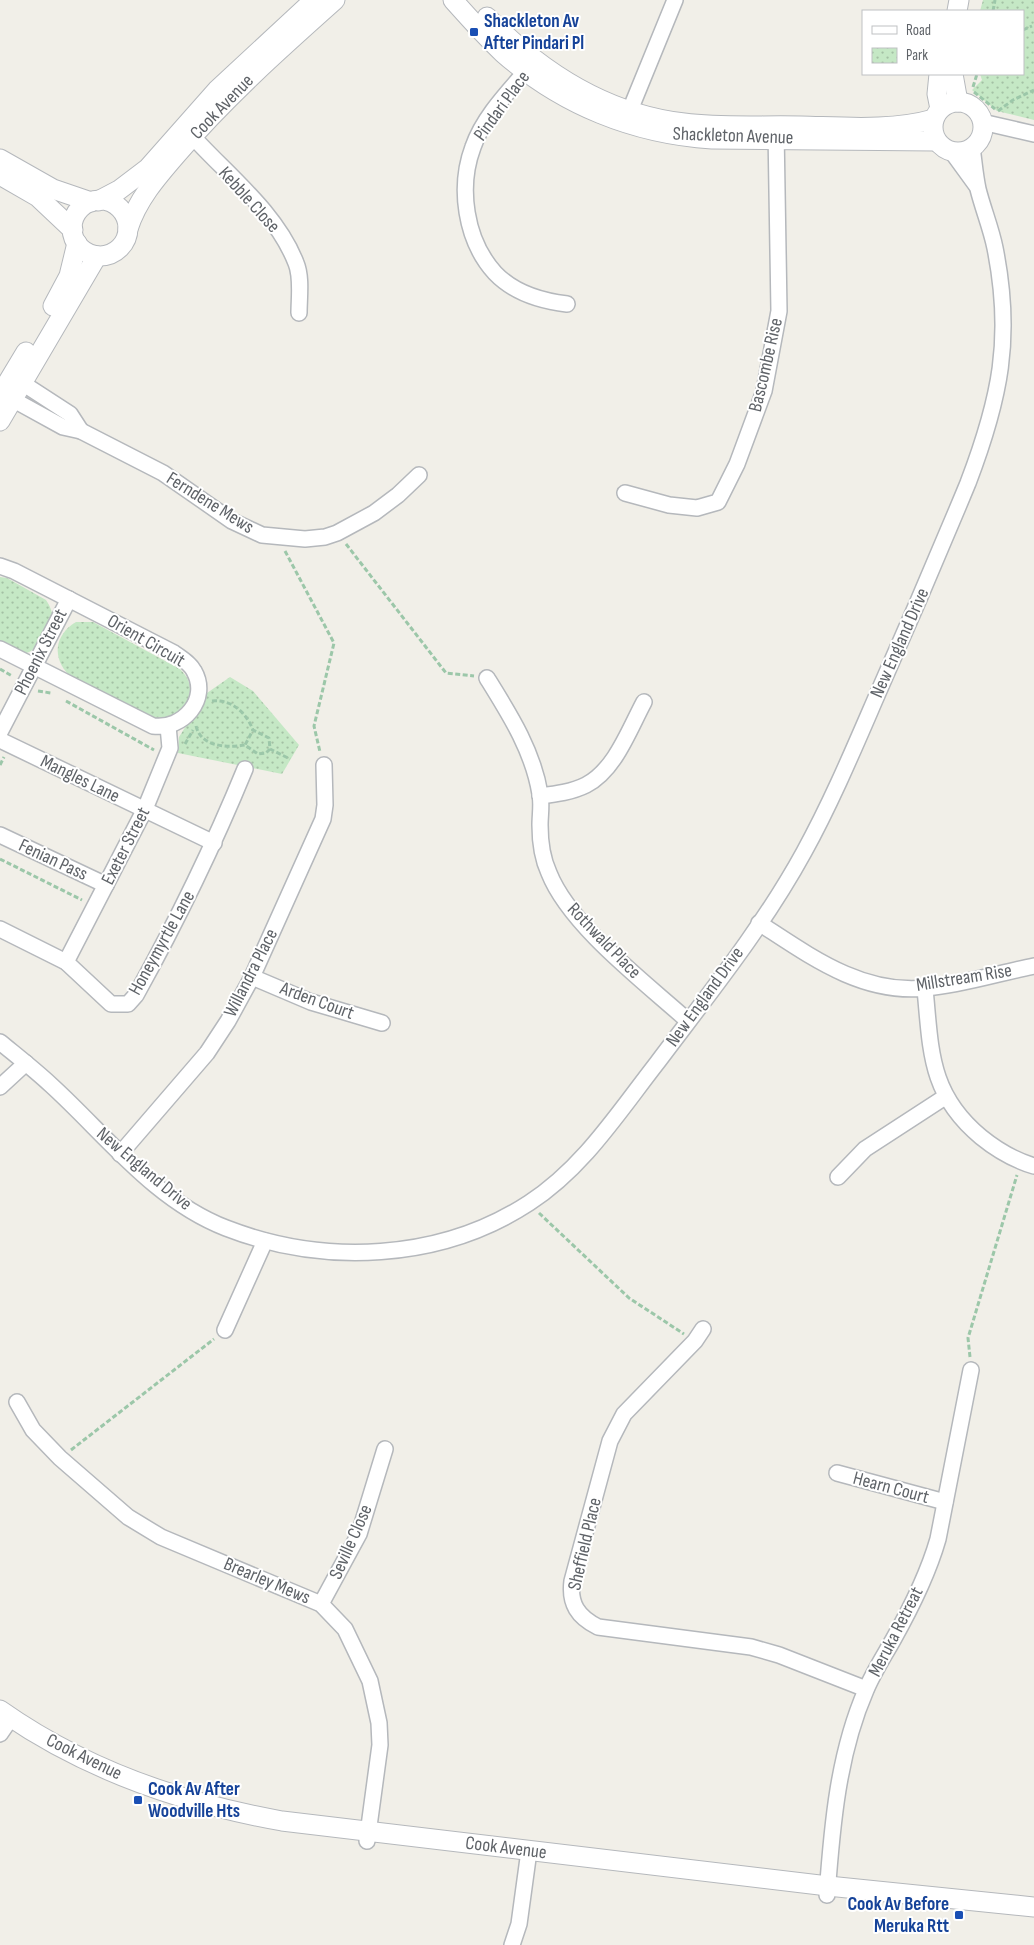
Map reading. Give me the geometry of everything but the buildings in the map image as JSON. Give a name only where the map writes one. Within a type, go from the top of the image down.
[{"type":"street","name":"Cook Avenue","points":[[128,229],[133,213],[149,187],[217,90],[314,0]]},
{"type":"street","name":"Cook Avenue","points":[[94,202],[119,190],[148,168],[334,0]]},
{"type":"street","name":"Shackleton Avenue","points":[[453,0],[502,52],[530,67],[588,109],[627,117],[683,137],[896,126],[937,114]]},
{"type":"street","name":"Shackleton Avenue","points":[[470,0],[510,41],[530,67]]},
{"type":"street","points":[[627,117],[675,0]]},
{"type":"street","name":"Pindari Place","points":[[530,67],[485,122],[473,146],[467,169],[465,194],[469,222],[481,253],[495,273],[514,288],[542,301],[568,304]]},
{"type":"street","points":[[939,75],[937,114],[933,131],[936,141],[952,152],[962,152],[987,131],[1034,134]]},
{"type":"street","points":[[953,75],[958,102]]},
{"type":"street","points":[[937,114],[948,104],[958,102],[974,108],[987,131]]},
{"type":"street","name":"New England Drive","points":[[978,188],[987,131]]},
{"type":"street","name":"Kebble Close","points":[[187,132],[263,211],[279,232],[297,265],[299,313]]},
{"type":"street","name":"Shackleton Avenue","points":[[776,132],[936,141]]},
{"type":"street","name":"Bascombe Rise","points":[[625,493],[669,505],[697,508],[718,502],[737,464],[764,391],[779,311],[776,132]]},
{"type":"street","name":"New England Drive","points":[[0,1042],[52,1085],[120,1154],[189,1208],[223,1227],[265,1241],[311,1250],[366,1253],[395,1251],[449,1240],[488,1225],[529,1203],[568,1173],[602,1134],[688,1021],[759,923],[803,855],[837,788],[931,573],[987,433],[999,386],[1004,340],[1002,284],[995,245],[978,188],[952,152]]},
{"type":"street","points":[[0,159],[48,187],[94,202],[109,202],[125,216],[128,229],[126,238],[118,250],[110,254],[97,256],[85,252],[75,237],[38,197],[0,175]]},
{"type":"street","points":[[3,405],[69,276],[75,237],[76,215],[82,208],[94,202]]},
{"type":"street","points":[[17,379],[97,256]]},
{"type":"street","name":"Ferndene Mews","points":[[17,379],[70,414],[82,431]]},
{"type":"street","name":"Ferndene Mews","points":[[3,405],[63,427],[82,431],[163,473],[246,529],[262,535],[282,538],[325,537],[338,533],[374,513],[398,495],[419,475]]},
{"type":"street","name":"Orient Circuit","points":[[0,566],[14,571],[174,652],[193,669],[198,683],[198,699],[183,719],[168,726]]},
{"type":"street","name":"Phoenix Street","points":[[0,732],[69,599]]},
{"type":"street","points":[[0,649],[146,723],[160,727],[168,726]]},
{"type":"street","name":"Rothwald Place","points":[[487,678],[526,746],[540,796],[541,845],[555,886],[592,934],[688,1021]]},
{"type":"street","points":[[540,796],[575,789],[596,778],[606,768],[619,749],[644,702]]},
{"type":"street","name":"Exeter Street","points":[[66,962],[145,809],[167,757],[170,741],[168,726]]},
{"type":"street","name":"Mangles Lane","points":[[5,742],[124,802],[145,809],[214,843]]},
{"type":"street","name":"Willandra Place","points":[[120,1154],[207,1053],[252,977],[323,819],[326,805],[324,765]]},
{"type":"street","name":"Honeymyrtle Lane","points":[[0,930],[66,962],[106,1002],[122,1005],[133,1000],[177,920],[214,843],[245,769]]},
{"type":"street","name":"Fenian Pass","points":[[0,835],[106,885]]},
{"type":"street","name":"Millstream Rise","points":[[759,923],[826,966],[845,975],[886,986],[925,988],[1034,966]]},
{"type":"street","name":"Arden Court","points":[[252,977],[311,1002],[382,1023]]},
{"type":"street","points":[[925,988],[932,1056],[945,1097],[956,1113],[989,1143],[1028,1164]]},
{"type":"street","points":[[0,1087],[26,1063]]},
{"type":"street","points":[[838,1177],[865,1150],[945,1097]]},
{"type":"street","points":[[225,1330],[265,1241]]},
{"type":"street","name":"Sheffield Place","points":[[699,1335],[628,1409],[617,1426],[610,1442],[572,1581],[571,1592],[576,1609],[582,1618],[598,1627],[751,1647],[779,1655],[866,1689]]},
{"type":"street","name":"Meruka Retreat","points":[[828,1890],[838,1797],[848,1737],[866,1689],[901,1626],[931,1563],[971,1370]]},
{"type":"street","name":"Brearley Mews","points":[[17,1402],[33,1430],[60,1458],[144,1529],[321,1604],[345,1629],[370,1681],[376,1704],[380,1745],[368,1837]]},
{"type":"street","name":"Seville Close","points":[[321,1604],[358,1534],[385,1449]]},
{"type":"street","name":"Hearn Court","points":[[837,1473],[945,1502]]},
{"type":"street","name":"Cook Avenue","points":[[3,1722],[88,1773],[158,1802],[210,1817],[256,1827],[368,1837],[828,1890],[1034,1917]]},
{"type":"street","points":[[512,1945],[519,1924],[528,1856]]},
{"type":"street","name":"Cook Avenue","points":[[828,1890],[1034,1907]]},
{"type":"path","points":[[1024,30],[1032,26]]},
{"type":"path","points":[[987,131],[997,111],[1013,100],[1034,90]]},
{"type":"path","points":[[338,533],[446,674],[487,678]]},
{"type":"path","points":[[282,538],[284,549],[334,643],[314,726],[324,765]]},
{"type":"path","points":[[34,699],[38,691],[50,692],[167,757]]},
{"type":"path","points":[[209,702],[219,700],[233,704],[244,714],[252,730],[269,738],[270,749]]},
{"type":"path","points":[[199,719],[196,728],[209,742],[226,747],[245,745],[258,754],[266,753],[270,749]]},
{"type":"path","points":[[245,745],[252,730]]},
{"type":"path","points":[[0,765],[5,742]]},
{"type":"path","points":[[270,749],[290,760]]},
{"type":"path","points":[[0,859],[95,907]]},
{"type":"path","points":[[971,1370],[968,1338],[1028,1164]]},
{"type":"path","points":[[529,1203],[629,1298],[699,1335]]},
{"type":"path","points":[[60,1458],[225,1330]]},
{"type":"green space","points":[[983,0],[1034,0],[1034,120],[997,111],[972,90],[982,80],[980,75],[1024,75],[1024,10],[980,10]]},
{"type":"green space","points":[[0,577],[7,578],[46,600],[51,609],[51,624],[46,634],[39,644],[26,653],[16,652],[0,645]]},
{"type":"green space","points":[[76,622],[93,622],[180,669],[189,681],[190,693],[177,717],[158,721],[69,675],[60,661],[58,647],[63,633]]},
{"type":"green space","points":[[230,677],[253,691],[299,745],[282,774],[178,753],[179,737],[207,693]]},
{"type":"place","name":"Shackleton Av After Pindari Pl","points":[[474,32]]},
{"type":"place","name":"Cook Av After Woodville Hts","points":[[138,1800]]},
{"type":"place","name":"Cook Av Before Meruka Rtt","points":[[959,1915]]}]
